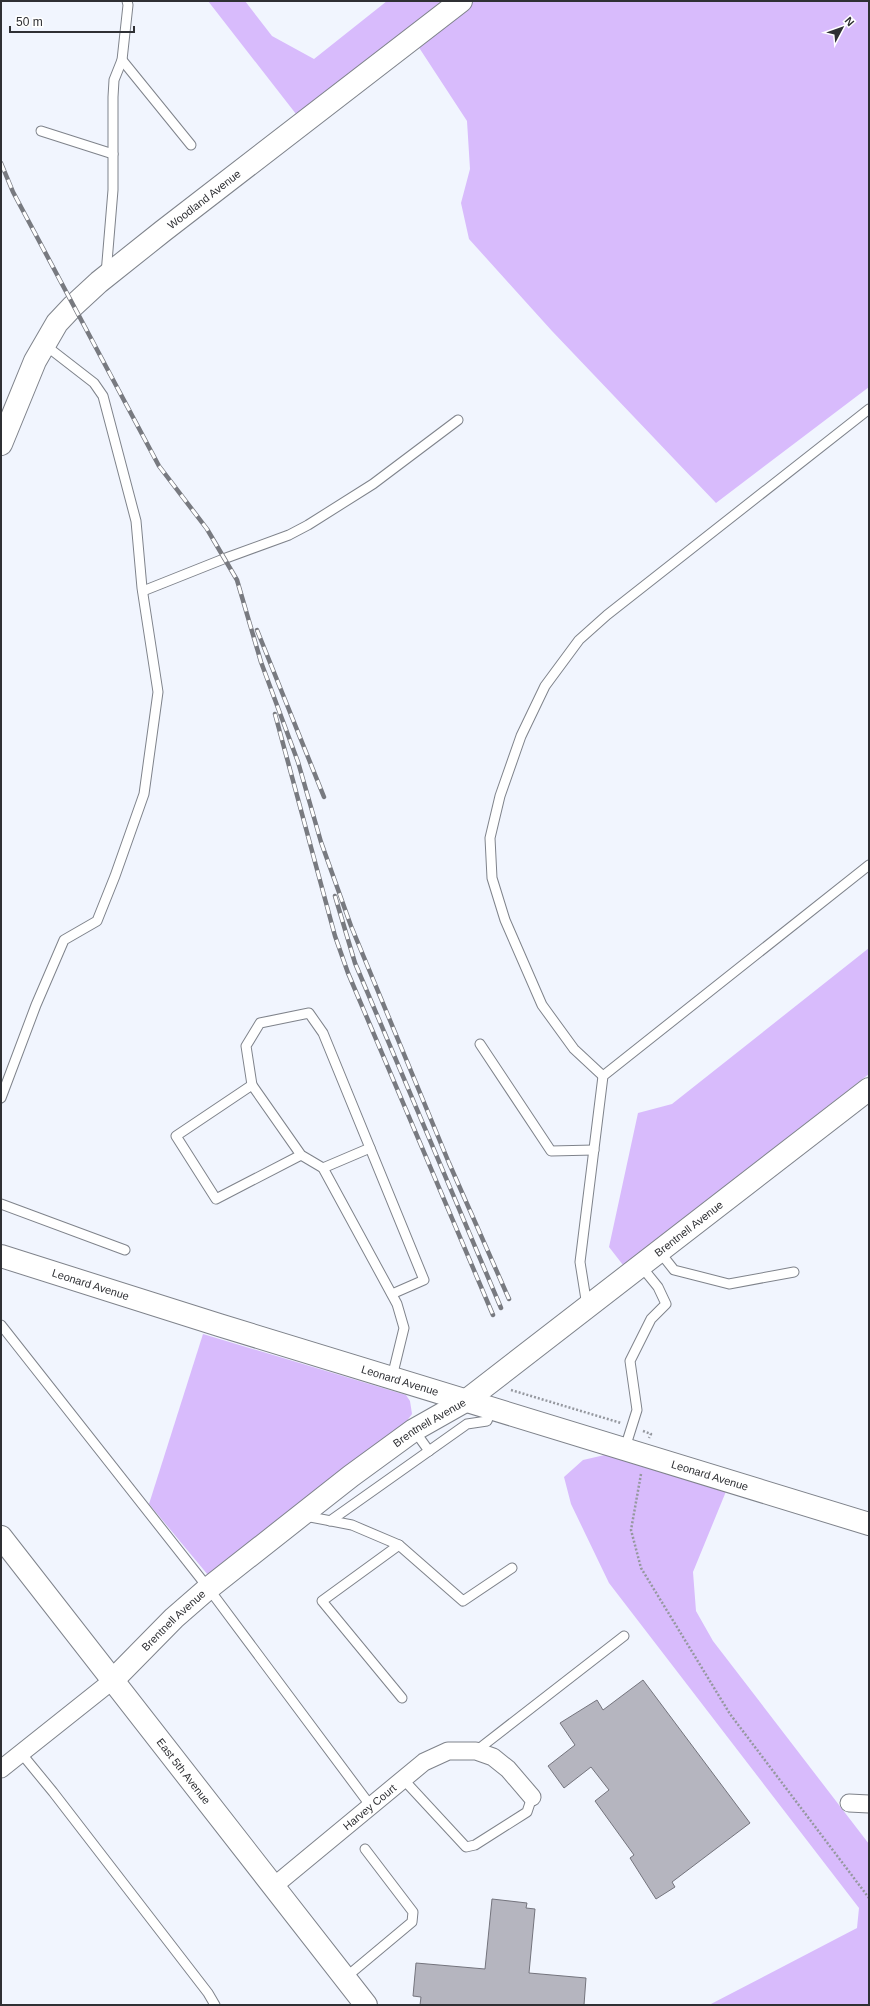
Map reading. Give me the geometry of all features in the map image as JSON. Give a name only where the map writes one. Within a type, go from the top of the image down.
[{"type":"street","name":"Woodland Avenue","points":[[1,444],[35,361],[57,323],[73,306],[105,277],[461,1]]},
{"type":"street","name":"Brentnell Avenue","points":[[1,1768],[113,1680],[174,1618],[302,1515],[414,1430],[467,1400],[869,1089]]},
{"type":"street","name":"Leonard Avenue","points":[[1,1256],[869,1524]]},
{"type":"street","name":"East 5th Avenue","points":[[1,1537],[366,2005]]},
{"type":"street","name":"Harvey Court","points":[[274,1886],[370,1805],[424,1762],[448,1751],[476,1751],[492,1757],[508,1769],[532,1797]]},
{"type":"street","points":[[849,1802],[869,1804]]},
{"type":"lane","points":[[105,277],[113,190],[114,80],[122,60],[128,5],[127,1]]},
{"type":"lane","points":[[122,60],[191,145]]},
{"type":"lane","points":[[41,131],[113,154]]},
{"type":"lane","points":[[1,1098],[36,1005],[64,940],[96,920],[115,876],[144,794],[158,692],[143,591],[136,521],[103,396],[94,383],[45,345]]},
{"type":"lane","points":[[603,1076],[574,1049],[542,1005],[505,920],[492,878],[490,838],[500,796],[521,736],[545,686],[579,640],[607,615],[869,409]]},
{"type":"lane","points":[[143,591],[295,532],[367,488],[458,420]]},
{"type":"lane","points":[[587,1307],[580,1262],[603,1076],[869,864]]},
{"type":"lane","points":[[392,1294],[424,1280],[323,1033],[309,1013],[260,1023],[246,1046],[252,1085],[301,1155],[323,1168],[397,1304],[404,1328],[392,1377]]},
{"type":"lane","points":[[480,1044],[551,1151],[594,1150]]},
{"type":"lane","points":[[252,1085],[176,1136],[216,1199],[301,1155]]},
{"type":"lane","points":[[323,1168],[370,1148]]},
{"type":"lane","points":[[1,1204],[125,1250]]},
{"type":"lane","points":[[660,1251],[674,1270],[730,1284],[794,1272]]},
{"type":"lane","points":[[635,1451],[632,1426],[637,1410],[630,1361],[651,1319],[666,1304],[658,1287],[641,1266]]},
{"type":"lane","points":[[1,1325],[209,1589],[370,1805]]},
{"type":"lane","points":[[330,1521],[467,1424],[487,1421],[492,1408]]},
{"type":"lane","points":[[414,1430],[429,1451]]},
{"type":"lane","points":[[302,1515],[352,1525],[398,1545],[464,1601],[512,1568]]},
{"type":"lane","points":[[398,1545],[322,1601],[402,1698]]},
{"type":"lane","points":[[476,1751],[624,1636]]},
{"type":"lane","points":[[21,1753],[53,1792],[208,1993],[215,2005]]},
{"type":"lane","points":[[403,1779],[466,1847],[475,1845],[527,1812],[532,1797]]},
{"type":"lane","points":[[345,1978],[412,1922],[413,1912],[365,1849]]},
{"type":"path","points":[[487,1384],[632,1426],[650,1434],[635,1451],[631,1530],[640,1568],[730,1714],[869,1898]]},
{"type":"shaded area","points":[[208,1],[245,1],[272,36],[314,59],[387,1],[443,1],[296,114]]},
{"type":"shaded area","points":[[474,1],[869,1],[869,387],[716,503],[552,331],[469,239],[461,203],[470,169],[467,121],[416,43]]},
{"type":"shaded area","points":[[869,948],[869,1074],[623,1265],[609,1247],[638,1113],[672,1104]]},
{"type":"shaded area","points":[[203,1334],[406,1395],[410,1401],[412,1414],[403,1426],[208,1575],[149,1504]]},
{"type":"shaded area","points":[[609,1454],[727,1489],[693,1572],[696,1611],[713,1641],[869,1844],[869,2005],[709,2005],[857,1928],[859,1908],[609,1583],[571,1504],[564,1477],[583,1460]]},
{"type":"building","points":[[643,1680],[750,1823],[672,1882],[675,1887],[656,1899],[630,1858],[634,1855],[595,1801],[609,1790],[591,1767],[564,1788],[548,1766],[575,1745],[560,1723],[597,1700],[603,1710]]},
{"type":"building","points":[[492,1899],[527,1903],[526,1908],[535,1909],[529,1973],[586,1978],[584,2005],[420,2005],[421,1997],[413,1996],[416,1963],[485,1969]]},
{"type":"railway","points":[[1,163],[13,192],[159,466],[207,529],[237,580],[261,662],[298,762],[321,842],[351,926],[449,1163],[509,1299]]},
{"type":"railway","points":[[257,630],[324,797]]},
{"type":"railway","points":[[275,714],[335,936],[348,973],[493,1315]]},
{"type":"railway","points":[[335,896],[355,963],[501,1308]]}]
